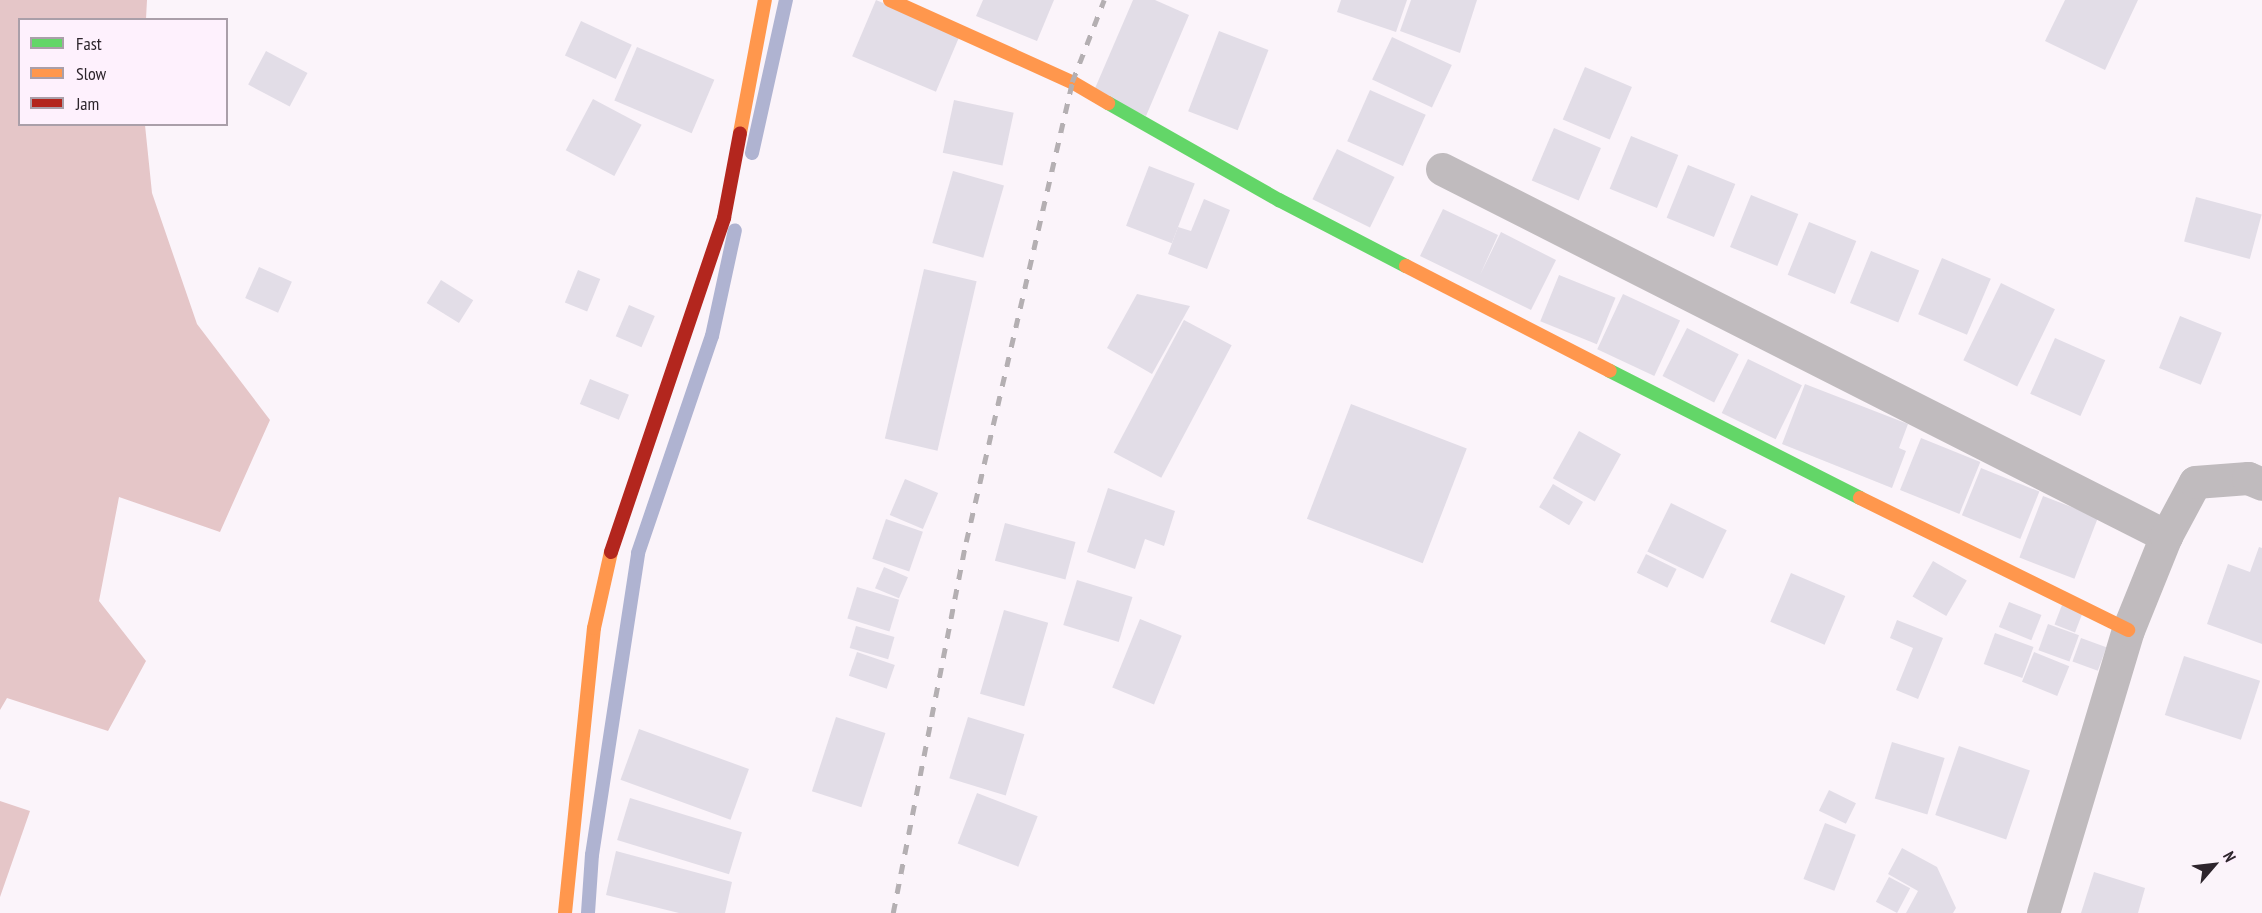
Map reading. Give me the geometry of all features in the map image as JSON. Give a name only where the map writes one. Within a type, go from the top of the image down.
[{"type":"street","points":[[565,913],[594,628],[615,536],[724,218],[765,0]]},
{"type":"street","points":[[890,0],[1072,82],[1279,200],[1748,443],[2128,630]]},
{"type":"street","points":[[1442,169],[2166,536]]},
{"type":"street","points":[[2043,913],[2128,630],[2166,536],[2195,482],[2248,478],[2262,484]]},
{"type":"shaded area","points":[[0,0],[147,0],[146,18],[18,18],[18,126],[145,126],[152,193],[197,324],[270,420],[220,532],[119,497],[99,601],[146,661],[108,731],[7,698],[0,710]]},
{"type":"shaded area","points":[[0,801],[30,811],[0,897]]},
{"type":"building","points":[[876,0],[960,36],[936,92],[852,56]]},
{"type":"building","points":[[983,0],[1054,0],[1037,41],[976,16]]},
{"type":"building","points":[[1133,0],[1155,0],[1189,15],[1146,116],[1093,93]]},
{"type":"building","points":[[1341,0],[1407,0],[1396,32],[1337,12]]},
{"type":"building","points":[[1411,0],[1477,0],[1460,53],[1400,31]]},
{"type":"building","points":[[2065,0],[2138,0],[2105,70],[2045,41]]},
{"type":"building","points":[[581,21],[632,45],[616,79],[565,55]]},
{"type":"building","points":[[1219,31],[1268,50],[1238,130],[1188,111]]},
{"type":"building","points":[[1392,37],[1452,65],[1432,107],[1372,80]]},
{"type":"building","points":[[637,47],[714,80],[692,133],[614,100]]},
{"type":"building","points":[[266,51],[307,73],[290,107],[248,85]]},
{"type":"building","points":[[1585,67],[1632,87],[1610,139],[1563,119]]},
{"type":"building","points":[[1370,90],[1426,115],[1403,166],[1347,141]]},
{"type":"building","points":[[593,99],[642,125],[614,176],[566,150]]},
{"type":"building","points":[[954,100],[1014,113],[1002,166],[943,153]]},
{"type":"building","points":[[1554,128],[1601,148],[1579,200],[1532,180]]},
{"type":"building","points":[[1631,136],[1678,155],[1657,208],[1610,189]]},
{"type":"building","points":[[1337,149],[1395,177],[1370,227],[1312,199]]},
{"type":"building","points":[[1688,165],[1735,184],[1714,237],[1667,218]]},
{"type":"building","points":[[1149,166],[1195,184],[1172,243],[1126,226]]},
{"type":"building","points":[[953,171],[1004,186],[983,258],[932,243]]},
{"type":"building","points":[[1751,195],[1798,214],[1777,266],[1730,247]]},
{"type":"building","points":[[2196,197],[2262,215],[2250,259],[2184,241]]},
{"type":"building","points":[[1204,199],[1230,210],[1207,269],[1168,254],[1178,227],[1191,231]]},
{"type":"building","points":[[1443,209],[1498,235],[1480,275],[1501,232],[1556,260],[1531,310],[1420,256]]},
{"type":"building","points":[[1809,222],[1856,241],[1835,294],[1788,275]]},
{"type":"building","points":[[1871,251],[1919,270],[1898,322],[1850,303]]},
{"type":"building","points":[[1942,258],[1991,279],[1967,335],[1918,314]]},
{"type":"building","points":[[259,267],[292,282],[278,313],[245,298]]},
{"type":"building","points":[[924,269],[977,281],[937,451],[885,439]]},
{"type":"building","points":[[578,270],[600,279],[587,311],[565,302]]},
{"type":"building","points":[[1559,275],[1616,298],[1597,344],[1540,321]]},
{"type":"building","points":[[441,280],[473,300],[459,323],[427,303]]},
{"type":"building","points":[[2001,283],[2055,309],[2017,387],[1963,360]]},
{"type":"building","points":[[1137,294],[1190,306],[1152,374],[1107,348]]},
{"type":"building","points":[[1623,294],[1680,321],[1654,376],[1597,349]]},
{"type":"building","points":[[629,305],[655,316],[641,347],[616,336]]},
{"type":"building","points":[[2180,316],[2222,333],[2201,385],[2159,368]]},
{"type":"building","points":[[1184,320],[1232,345],[1161,478],[1114,452]]},
{"type":"building","points":[[1687,328],[1739,354],[1714,402],[1662,376]]},
{"type":"building","points":[[2055,338],[2105,360],[2080,416],[2030,394]]},
{"type":"building","points":[[1748,359],[1802,385],[1776,439],[1722,413]]},
{"type":"building","points":[[590,379],[629,395],[619,420],[580,404]]},
{"type":"building","points":[[1805,384],[1908,424],[1899,448],[1906,451],[1892,488],[1782,444]]},
{"type":"building","points":[[1351,404],[1467,448],[1423,563],[1307,519]]},
{"type":"building","points":[[1579,431],[1621,454],[1595,502],[1553,478]]},
{"type":"building","points":[[1921,438],[1980,462],[1959,514],[1900,490]]},
{"type":"building","points":[[1981,468],[2039,492],[2020,539],[1962,515]]},
{"type":"building","points":[[905,479],[938,493],[923,529],[890,515]]},
{"type":"building","points":[[1553,484],[1583,502],[1569,525],[1539,507]]},
{"type":"building","points":[[1108,488],[1175,511],[1164,546],[1145,539],[1135,569],[1087,552]]},
{"type":"building","points":[[2043,496],[2098,517],[2074,579],[2019,558]]},
{"type":"building","points":[[1671,503],[1727,530],[1703,579],[1647,552]]},
{"type":"building","points":[[886,519],[923,532],[909,571],[872,559]]},
{"type":"building","points":[[1005,523],[1076,542],[1065,580],[995,561]]},
{"type":"building","points":[[2259,547],[2262,548],[2262,644],[2207,624],[2228,564],[2250,572]]},
{"type":"building","points":[[1646,554],[1677,569],[1667,588],[1637,573]]},
{"type":"building","points":[[1933,561],[1967,580],[1946,616],[1912,597]]},
{"type":"building","points":[[884,567],[908,577],[899,598],[875,588]]},
{"type":"building","points":[[1791,573],[1845,596],[1825,645],[1770,622]]},
{"type":"building","points":[[1077,580],[1132,597],[1119,642],[1063,625]]},
{"type":"building","points":[[857,587],[899,600],[889,631],[847,619]]},
{"type":"building","points":[[2009,602],[2041,615],[2031,640],[1999,627]]},
{"type":"building","points":[[2062,605],[2083,613],[2075,632],[2054,625]]},
{"type":"building","points":[[1004,610],[1048,623],[1024,706],[980,694]]},
{"type":"building","points":[[1140,619],[1182,636],[1154,704],[1112,688]]},
{"type":"building","points":[[1897,620],[1943,638],[1918,699],[1896,690],[1913,648],[1890,638]]},
{"type":"building","points":[[2048,624],[2079,635],[2069,662],[2038,650]]},
{"type":"building","points":[[856,626],[894,637],[888,659],[850,648]]},
{"type":"building","points":[[1995,633],[2034,647],[2022,678],[1984,664]]},
{"type":"building","points":[[2081,638],[2106,647],[2098,671],[2072,661]]},
{"type":"building","points":[[857,652],[895,665],[887,689],[849,676]]},
{"type":"building","points":[[2034,652],[2069,666],[2057,696],[2022,682]]},
{"type":"building","points":[[2184,656],[2260,681],[2241,740],[2165,715]]},
{"type":"building","points":[[836,717],[885,733],[861,807],[812,791]]},
{"type":"building","points":[[968,717],[1024,734],[1006,795],[949,778]]},
{"type":"building","points":[[639,729],[749,769],[730,820],[621,780]]},
{"type":"building","points":[[1892,742],[1945,758],[1927,815],[1875,798]]},
{"type":"building","points":[[1959,746],[2030,770],[2006,839],[1935,815]]},
{"type":"building","points":[[1829,790],[1856,803],[1846,824],[1819,811]]},
{"type":"building","points":[[977,793],[1038,816],[1018,867],[958,843]]},
{"type":"building","points":[[630,798],[742,832],[729,874],[617,840]]},
{"type":"building","points":[[1825,823],[1856,835],[1834,891],[1803,879]]},
{"type":"building","points":[[1902,848],[1937,867],[1956,908],[1953,913],[1906,913],[1918,891],[1888,874]]},
{"type":"building","points":[[616,851],[732,882],[725,913],[679,913],[606,895]]},
{"type":"building","points":[[2094,872],[2145,888],[2138,913],[2081,913]]},
{"type":"building","points":[[1889,877],[1910,888],[1897,913],[1876,902]]},
{"type":"waterway","points":[[752,153],[786,0]]},
{"type":"waterway","points":[[588,913],[592,855],[638,553],[712,336],[735,230]]},
{"type":"railway","points":[[893,913],[966,542],[1072,82],[1104,0]]},
{"type":"traffic: fast","points":[[1108,103],[1279,200],[1406,266]]},
{"type":"traffic: fast","points":[[1610,371],[1860,498]]},
{"type":"traffic: slow","points":[[740,133],[765,0]]},
{"type":"traffic: slow","points":[[890,0],[1072,82],[1108,103]]},
{"type":"traffic: slow","points":[[1406,266],[1610,371]]},
{"type":"traffic: slow","points":[[1860,498],[2128,630]]},
{"type":"traffic: slow","points":[[565,913],[594,628],[611,552]]},
{"type":"traffic: jam","points":[[611,552],[724,218],[740,133]]}]
